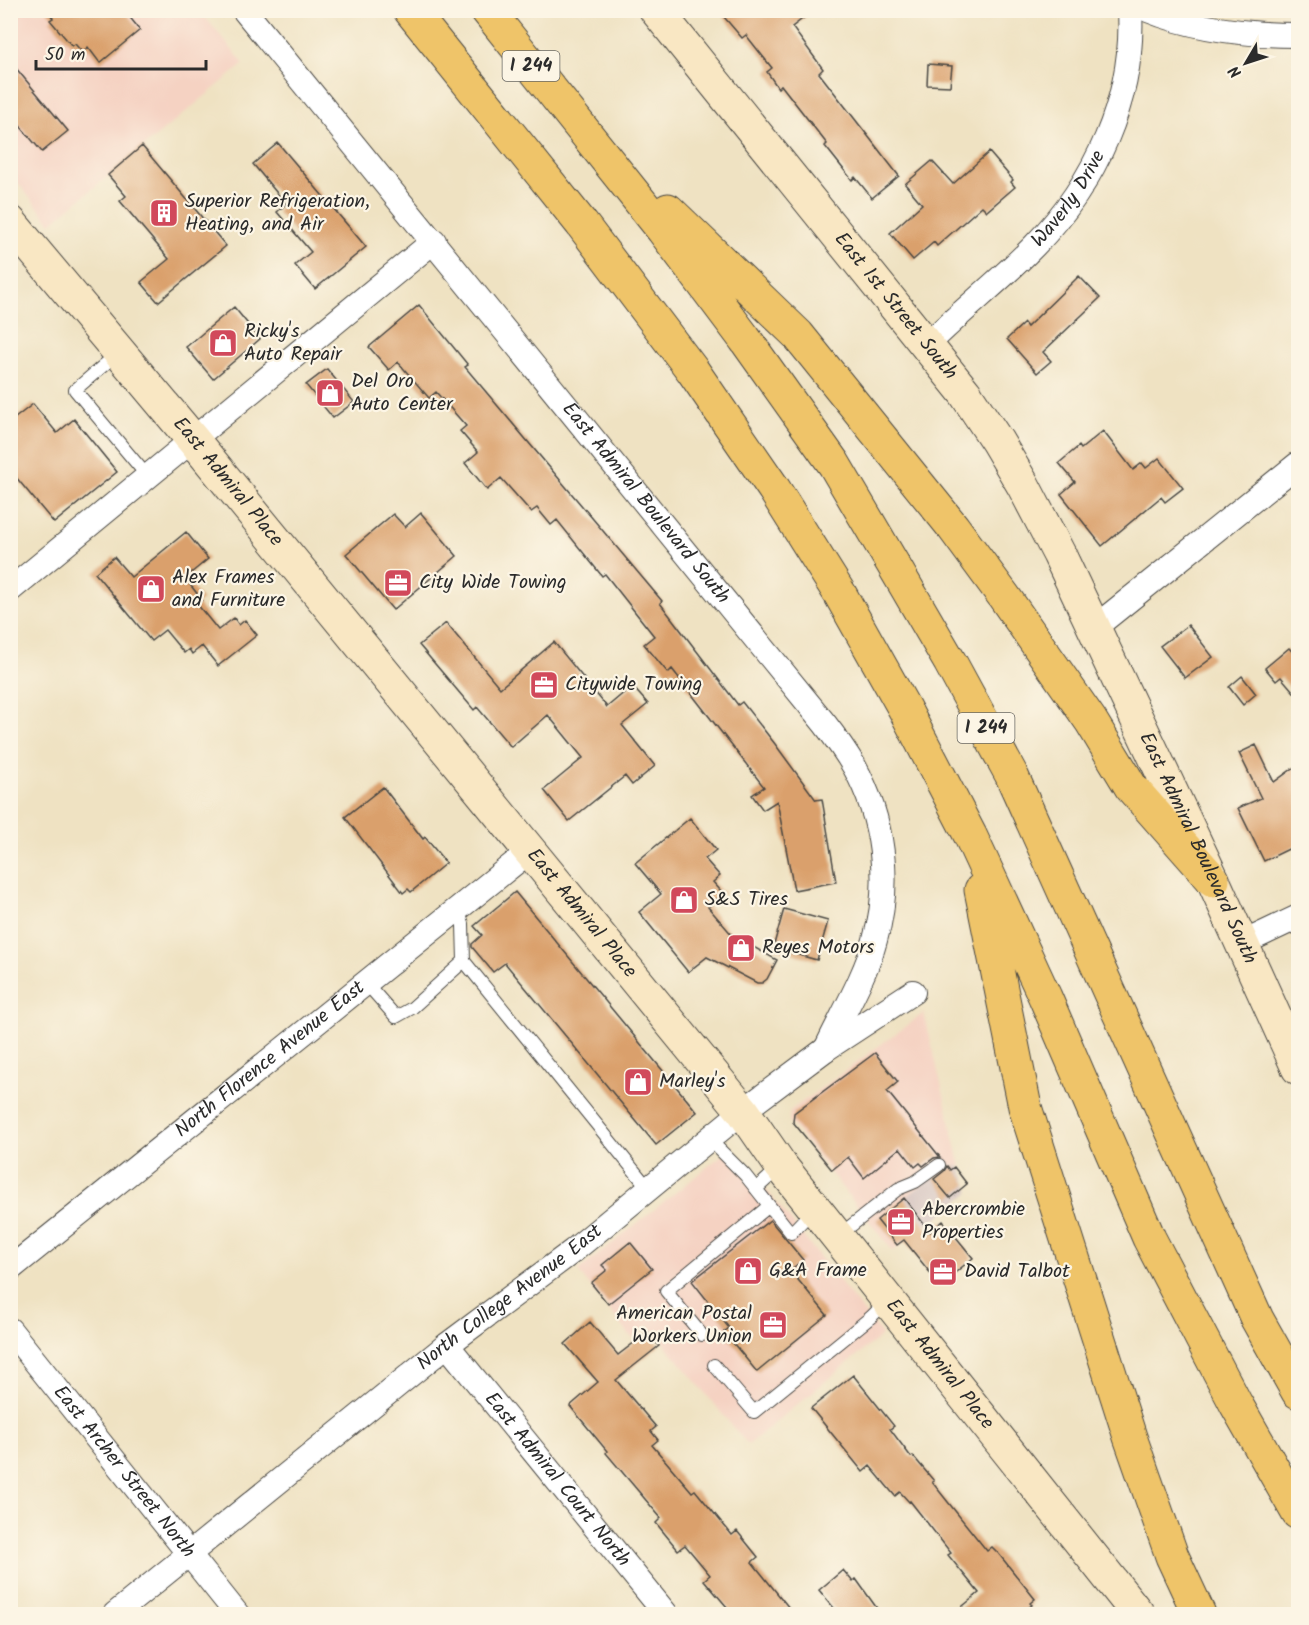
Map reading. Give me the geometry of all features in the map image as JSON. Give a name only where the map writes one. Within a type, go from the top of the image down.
[{"type":"highway","name":"I 244","points":[[410,10],[581,223],[693,371],[774,489],[840,594],[904,708],[970,836],[1045,997],[1149,1238],[1236,1404],[1299,1514]]},
{"type":"highway","name":"I 244","points":[[487,10],[663,230],[745,339],[834,464],[950,662],[1011,774],[1257,1318],[1299,1392]]},
{"type":"highway","points":[[575,122],[798,335],[953,527],[997,586],[1091,721],[1131,787],[1213,880]]},
{"type":"highway","points":[[970,836],[1025,1107],[1130,1437],[1172,1556],[1199,1614]]},
{"type":"main road","name":"East 1st Street South","points":[[656,10],[965,393],[1018,476],[1094,628]]},
{"type":"main road","name":"East Admiral Place","points":[[10,222],[193,440],[743,1111],[781,1166],[1138,1614]]},
{"type":"main road","name":"East Admiral Boulevard South","points":[[1094,628],[1299,1068]]},
{"type":"street","name":"East Admiral Boulevard South","points":[[244,10],[825,724],[854,766],[876,818],[883,855],[883,893],[875,940],[826,1049]]},
{"type":"street","name":"Waverly Drive","points":[[926,346],[1034,245],[1070,204],[1091,171],[1115,117],[1123,87],[1132,37],[1130,10]]},
{"type":"street","points":[[1148,10],[1167,18],[1231,31],[1299,35]]},
{"type":"street","points":[[10,590],[434,241]]},
{"type":"street","points":[[1094,628],[1299,464]]},
{"type":"street","name":"North Florence Avenue East","points":[[10,1269],[531,850]]},
{"type":"street","points":[[1241,944],[1299,917]]},
{"type":"street","name":"North College Avenue East","points":[[115,1614],[447,1345],[573,1251],[743,1111],[826,1049],[914,992]]},
{"type":"street","name":"East Archer Street North","points":[[10,1330],[237,1614]]},
{"type":"street","name":"East Admiral Court North","points":[[447,1345],[666,1614]]},
{"type":"lane","points":[[119,352],[75,390],[148,477]]},
{"type":"lane","points":[[458,909],[464,924],[464,961],[649,1189]]},
{"type":"lane","points":[[366,983],[396,1017],[412,1008],[464,961]]},
{"type":"lane","points":[[709,1139],[745,1175],[791,1233],[815,1209]]},
{"type":"lane","points":[[837,1237],[898,1189],[915,1182],[939,1165]]},
{"type":"lane","points":[[756,1189],[781,1166]]},
{"type":"lane","points":[[702,1335],[666,1291],[769,1206]]},
{"type":"lane","points":[[714,1365],[754,1412],[889,1300]]},
{"type":"shaded area","points":[[10,11],[200,11],[244,64],[51,223],[11,175]]},
{"type":"shaded area","points":[[924,1013],[961,1167],[947,1165],[905,1199],[926,1226],[893,1251],[789,1121],[790,1111]]},
{"type":"shaded area","points":[[732,1147],[882,1335],[748,1445],[649,1325],[632,1338],[578,1271]]},
{"type":"shaded area","points":[[947,1165],[961,1167],[970,1192],[926,1226],[905,1198]]},
{"type":"building","points":[[47,10],[124,10],[140,30],[100,63],[88,47],[82,52],[75,44],[72,46],[50,20],[53,18]]},
{"type":"building","points":[[718,10],[814,10],[792,27],[823,69],[819,73],[899,176],[872,198],[855,177],[852,180],[781,85],[778,88],[767,72],[772,68],[746,35],[742,38]]},
{"type":"building","points":[[10,61],[68,131],[42,152],[10,114]]},
{"type":"building","points":[[928,64],[952,66],[950,86],[927,85]]},
{"type":"building","points":[[278,143],[366,247],[315,289],[295,265],[311,252],[277,212],[286,204],[253,164]]},
{"type":"building","name":"Superior Refrigeration, Heating, and Air","points":[[142,146],[226,246],[158,302],[141,282],[169,259],[120,201],[126,196],[108,175]]},
{"type":"building","points":[[989,152],[1013,180],[1011,182],[1015,187],[987,211],[982,206],[937,246],[934,242],[913,260],[890,233],[922,204],[905,184],[932,161],[953,184]]},
{"type":"building","points":[[1079,276],[1100,298],[1043,352],[1051,361],[1037,373],[1007,339],[1024,323],[1027,327]]},
{"type":"building","points":[[419,305],[468,365],[465,367],[662,601],[660,603],[738,705],[742,702],[816,800],[822,799],[836,882],[794,890],[777,801],[763,810],[752,795],[764,787],[672,669],[668,673],[644,644],[654,636],[605,574],[602,576],[557,520],[551,525],[537,508],[531,512],[501,478],[487,490],[465,463],[478,452],[460,431],[466,426],[436,392],[429,398],[398,362],[389,370],[369,347]]},
{"type":"building","name":"Ricky's Auto Repair","points":[[234,307],[260,339],[213,379],[186,347]]},
{"type":"building","name":"Del Oro Auto Center","points":[[327,369],[354,402],[333,418],[306,385]]},
{"type":"building","points":[[33,404],[57,433],[74,419],[117,472],[54,523],[10,470],[10,422]]},
{"type":"building","points":[[1103,431],[1133,470],[1142,463],[1146,468],[1159,458],[1183,488],[1165,502],[1161,497],[1102,546],[1061,494],[1075,482],[1059,463],[1079,446],[1081,449]]},
{"type":"building","name":"City Wide Towing","points":[[421,513],[457,556],[393,610],[346,554],[393,514],[405,527]]},
{"type":"building","name":"Alex Frames and Furniture","points":[[186,532],[208,559],[185,578],[202,600],[197,604],[218,630],[234,618],[239,625],[245,620],[257,635],[218,666],[202,646],[192,654],[189,649],[184,653],[165,630],[151,641],[95,573],[114,557],[131,577]]},
{"type":"building","points":[[446,623],[500,688],[554,642],[607,707],[632,686],[648,704],[622,725],[655,766],[632,785],[625,776],[569,821],[544,790],[583,758],[548,715],[511,747],[477,707],[474,710],[419,645]]},
{"type":"building","points":[[1188,625],[1213,657],[1185,678],[1160,646]]},
{"type":"building","points":[[1289,648],[1299,659],[1299,698],[1281,677],[1276,681],[1265,668]]},
{"type":"building","points":[[1242,676],[1256,694],[1243,705],[1229,687]]},
{"type":"building","points":[[1256,745],[1274,782],[1299,764],[1299,844],[1264,861],[1238,808],[1261,798],[1239,753]]},
{"type":"building","points":[[383,787],[423,839],[425,837],[446,863],[411,892],[408,889],[403,893],[345,817]]},
{"type":"building","name":"S&S Tires","points":[[690,818],[716,850],[705,859],[720,876],[713,882],[725,892],[708,907],[733,936],[777,960],[767,979],[762,983],[757,983],[707,957],[688,972],[639,912],[661,894],[635,863]]},
{"type":"building","points":[[515,892],[697,1112],[656,1145],[505,963],[493,972],[472,947],[472,944],[482,935],[474,926]]},
{"type":"building","points":[[784,909],[828,921],[817,960],[773,948]]},
{"type":"building","points":[[875,1053],[898,1082],[887,1091],[940,1157],[934,1158],[923,1166],[920,1163],[915,1167],[900,1148],[864,1178],[848,1157],[832,1170],[793,1122],[794,1113]]},
{"type":"building","points":[[947,1166],[950,1170],[954,1167],[967,1184],[950,1198],[934,1179]]},
{"type":"building","points":[[904,1198],[930,1232],[943,1221],[973,1258],[940,1285],[904,1240],[897,1245],[877,1220]]},
{"type":"building","points":[[770,1220],[803,1260],[790,1270],[827,1315],[757,1372],[724,1332],[729,1328],[692,1281]]},
{"type":"building","points":[[630,1242],[652,1269],[608,1304],[591,1283],[607,1270],[602,1265]]},
{"type":"building","points":[[590,1322],[618,1355],[648,1332],[659,1346],[616,1380],[656,1427],[651,1431],[658,1440],[652,1445],[692,1492],[695,1490],[732,1535],[737,1531],[758,1557],[752,1562],[794,1614],[733,1614],[704,1580],[710,1575],[685,1545],[678,1550],[656,1523],[661,1518],[570,1406],[598,1382],[565,1344]]},
{"type":"building","points":[[853,1375],[894,1426],[890,1429],[911,1457],[913,1456],[934,1481],[932,1482],[987,1551],[992,1547],[998,1553],[1035,1599],[1030,1603],[1032,1605],[1020,1614],[953,1614],[979,1593],[948,1555],[951,1553],[910,1501],[900,1492],[895,1496],[870,1466],[863,1472],[811,1408]]},
{"type":"building","points":[[843,1570],[853,1582],[856,1579],[881,1614],[839,1614],[819,1590]]},
{"type":"place","name":"Superior Refrigeration, Heating, and Air","points":[[164,213]]},
{"type":"place","name":"Ricky's Auto Repair","points":[[223,343]]},
{"type":"place","name":"Del Oro Auto Center","points":[[330,393]]},
{"type":"place","name":"City Wide Towing","points":[[398,583]]},
{"type":"place","name":"Alex Frames and Furniture","points":[[151,589]]},
{"type":"place","name":"Citywide Towing","points":[[544,685]]},
{"type":"place","name":"S&S Tires","points":[[684,900]]},
{"type":"place","name":"Reyes Motors","points":[[741,948]]},
{"type":"place","name":"Marley's","points":[[638,1082]]},
{"type":"place","name":"Abercrombie Properties","points":[[901,1222]]},
{"type":"place","name":"G&A Frame","points":[[748,1271]]},
{"type":"place","name":"David Talbot","points":[[943,1272]]},
{"type":"place","name":"American Postal Workers Union","points":[[773,1325]]}]
